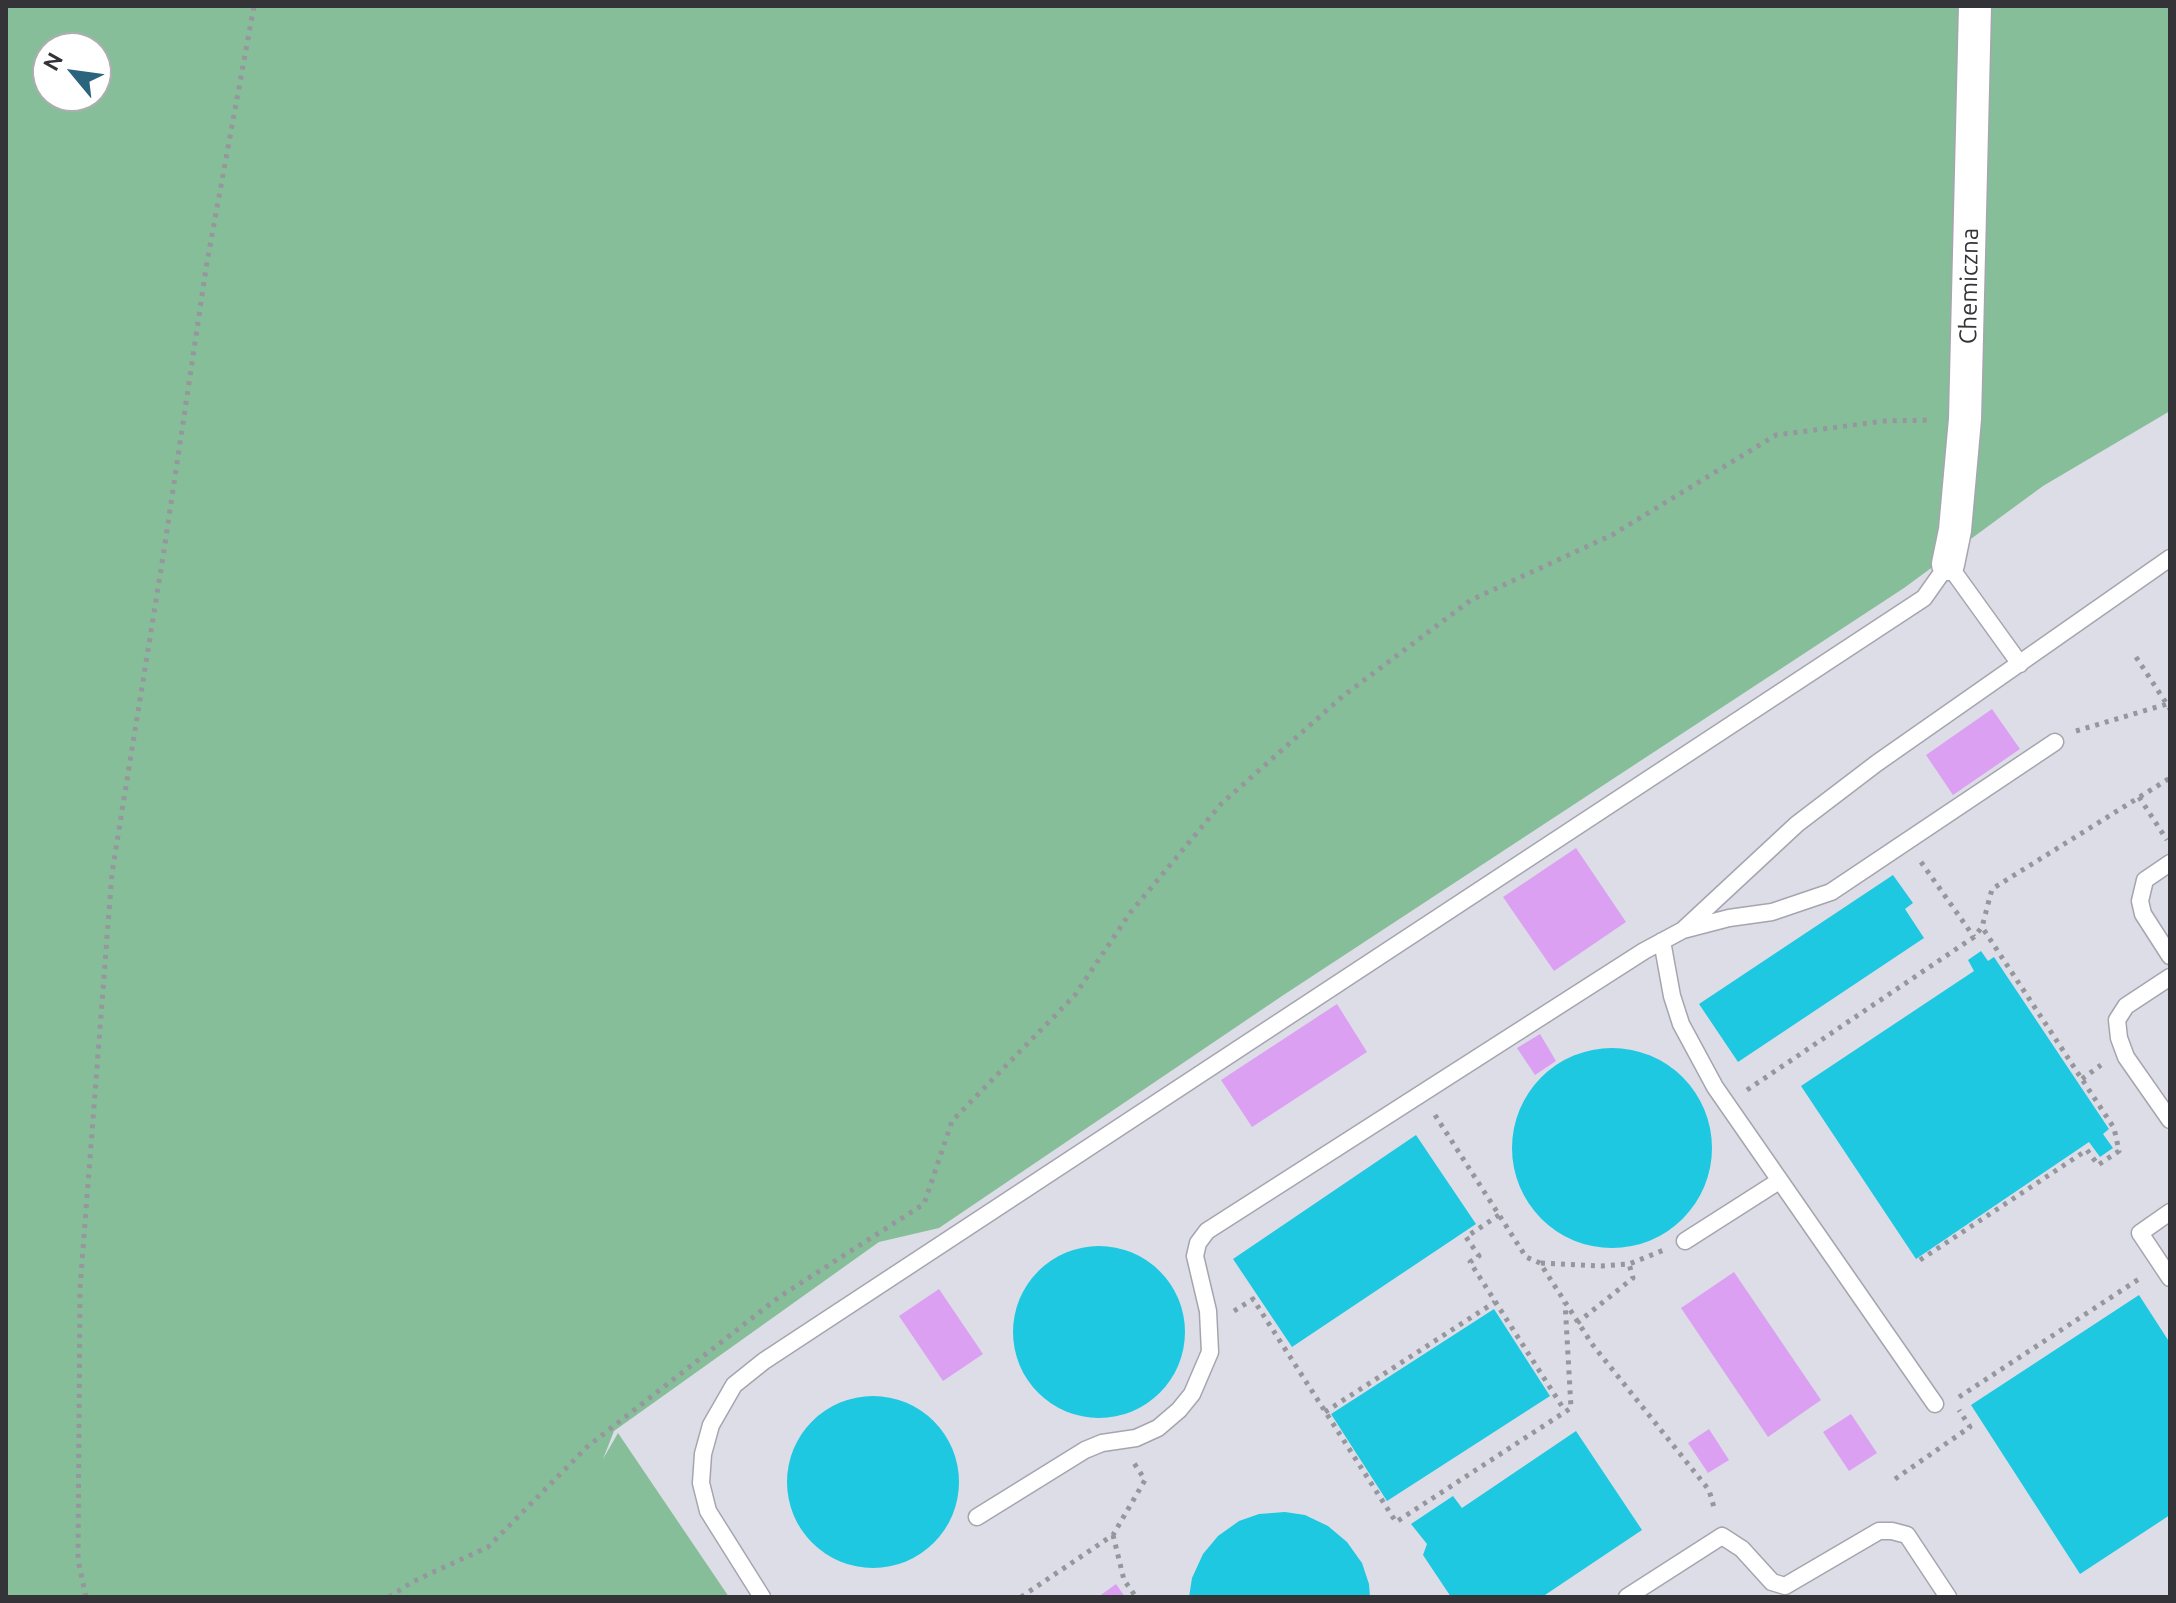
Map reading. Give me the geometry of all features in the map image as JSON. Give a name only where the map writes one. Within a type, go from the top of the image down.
[{"type":"street","name":"Chemiczna","points":[[1948,564],[1955,530],[1965,419],[1975,6]]},
{"type":"lane","points":[[1683,930],[1797,824],[1877,763],[2170,558]]},
{"type":"lane","points":[[762,1597],[708,1511],[701,1483],[703,1454],[711,1425],[734,1385],[764,1361],[1924,598],[1948,564],[2020,664]]},
{"type":"lane","points":[[977,1517],[1085,1450],[1102,1443],[1121,1442],[1158,1428],[1192,1394],[1210,1352],[1210,1327],[1195,1256],[1198,1243],[1207,1231],[1662,941],[1683,930],[1729,918],[1772,912],[1831,892],[2055,742]]},
{"type":"lane","points":[[2170,863],[2145,880],[2140,901],[2143,914],[2170,956]]},
{"type":"lane","points":[[1662,941],[1672,996],[1681,1024],[1726,1104],[1935,1404]]},
{"type":"lane","points":[[2170,977],[2126,1006],[2117,1020],[2126,1057],[2170,1120]]},
{"type":"lane","points":[[1685,1241],[1779,1181]]},
{"type":"lane","points":[[2165,1272],[2140,1233],[2170,1212]]},
{"type":"lane","points":[[1627,1597],[1722,1536],[1742,1549],[1772,1582],[1788,1592],[1879,1531],[1907,1535],[1948,1597]]},
{"type":"path","points":[[86,1597],[78,1560],[80,1288],[112,873],[207,262],[254,6]]},
{"type":"path","points":[[389,1597],[414,1581],[488,1547],[588,1446],[612,1427],[779,1297],[924,1204],[952,1121],[1075,995],[1130,913],[1221,804],[1343,696],[1471,600],[1612,535],[1776,435],[1885,421],[1965,419]]},
{"type":"path","points":[[2055,742],[2074,732],[2168,707],[2136,657]]},
{"type":"path","points":[[1726,1104],[1974,937],[1982,927],[1992,889],[2170,778]]},
{"type":"path","points":[[2139,797],[2170,844]]},
{"type":"path","points":[[1906,841],[1974,937]]},
{"type":"path","points":[[1920,1260],[2087,1150],[2098,1165],[2119,1151],[2114,1128],[1982,927]]},
{"type":"path","points":[[1421,1093],[1526,1257],[1540,1263],[1581,1266],[1629,1264],[1685,1241]]},
{"type":"path","points":[[1499,1215],[1466,1237],[1479,1256],[1470,1262],[1565,1411]]},
{"type":"path","points":[[1540,1263],[1577,1323],[1709,1490],[1722,1536]]},
{"type":"path","points":[[1577,1323],[1633,1278],[1629,1264]]},
{"type":"path","points":[[1895,1479],[1970,1427],[1953,1401],[2165,1272]]},
{"type":"path","points":[[1210,1327],[1253,1299],[1396,1522],[1571,1408],[1565,1302]]},
{"type":"path","points":[[1325,1412],[1495,1302]]},
{"type":"path","points":[[1021,1597],[1113,1535],[1145,1480],[1121,1442]]},
{"type":"path","points":[[1113,1535],[1124,1580],[1136,1597]]},
{"type":"green space","points":[[6,6],[2170,6],[2170,411],[2043,486],[1904,588],[1282,996],[939,1228],[879,1242],[614,1431],[603,1459],[618,1433],[729,1597],[6,1597]]},
{"type":"water","points":[[1893,875],[1913,903],[1905,909],[1924,938],[1738,1062],[1699,1004]]},
{"type":"water","points":[[1981,951],[1988,961],[1994,957],[2109,1129],[2103,1134],[2113,1148],[2100,1157],[2089,1142],[1916,1259],[1801,1086],[1974,971],[1968,960]]},
{"type":"water","points":[[1612,1048],[1650,1056],[1682,1078],[1704,1110],[1712,1148],[1704,1186],[1682,1218],[1650,1240],[1612,1248],[1574,1240],[1542,1218],[1520,1186],[1512,1148],[1520,1110],[1542,1078],[1574,1056]]},
{"type":"water","points":[[1416,1135],[1476,1224],[1292,1347],[1233,1259]]},
{"type":"water","points":[[1099,1246],[1132,1253],[1160,1271],[1178,1299],[1185,1332],[1178,1365],[1160,1393],[1132,1411],[1099,1418],[1066,1411],[1038,1393],[1020,1365],[1013,1332],[1020,1299],[1038,1271],[1066,1253]]},
{"type":"water","points":[[2139,1295],[2170,1343],[2170,1515],[2080,1574],[1971,1405]]},
{"type":"water","points":[[1494,1309],[1550,1396],[1387,1501],[1331,1414]]},
{"type":"water","points":[[873,1396],[906,1403],[934,1421],[952,1449],[959,1482],[952,1515],[934,1543],[906,1561],[873,1568],[840,1561],[812,1543],[794,1515],[787,1482],[794,1449],[812,1421],[840,1403]]},
{"type":"water","points":[[1576,1431],[1642,1530],[1542,1597],[1451,1597],[1423,1555],[1427,1544],[1411,1524],[1453,1496],[1462,1508]]},
{"type":"water","points":[[1285,1512],[1305,1515],[1328,1526],[1347,1542],[1362,1563],[1370,1597],[1189,1597],[1192,1578],[1203,1554],[1218,1536],[1239,1521],[1259,1514]]},
{"type":"building","points":[[1992,709],[2020,749],[1953,795],[1926,755]]},
{"type":"building","points":[[1576,848],[1626,922],[1554,971],[1503,897]]},
{"type":"building","points":[[1337,1004],[1367,1052],[1252,1127],[1221,1080]]},
{"type":"building","points":[[1540,1034],[1556,1061],[1535,1075],[1517,1048]]},
{"type":"building","points":[[1734,1272],[1821,1400],[1768,1437],[1681,1308]]},
{"type":"building","points":[[939,1289],[983,1354],[943,1381],[899,1316]]},
{"type":"building","points":[[1851,1414],[1877,1453],[1849,1471],[1823,1432]]},
{"type":"building","points":[[1709,1429],[1729,1460],[1708,1473],[1688,1443]]},
{"type":"building","points":[[1116,1584],[1125,1597],[1098,1597]]}]
